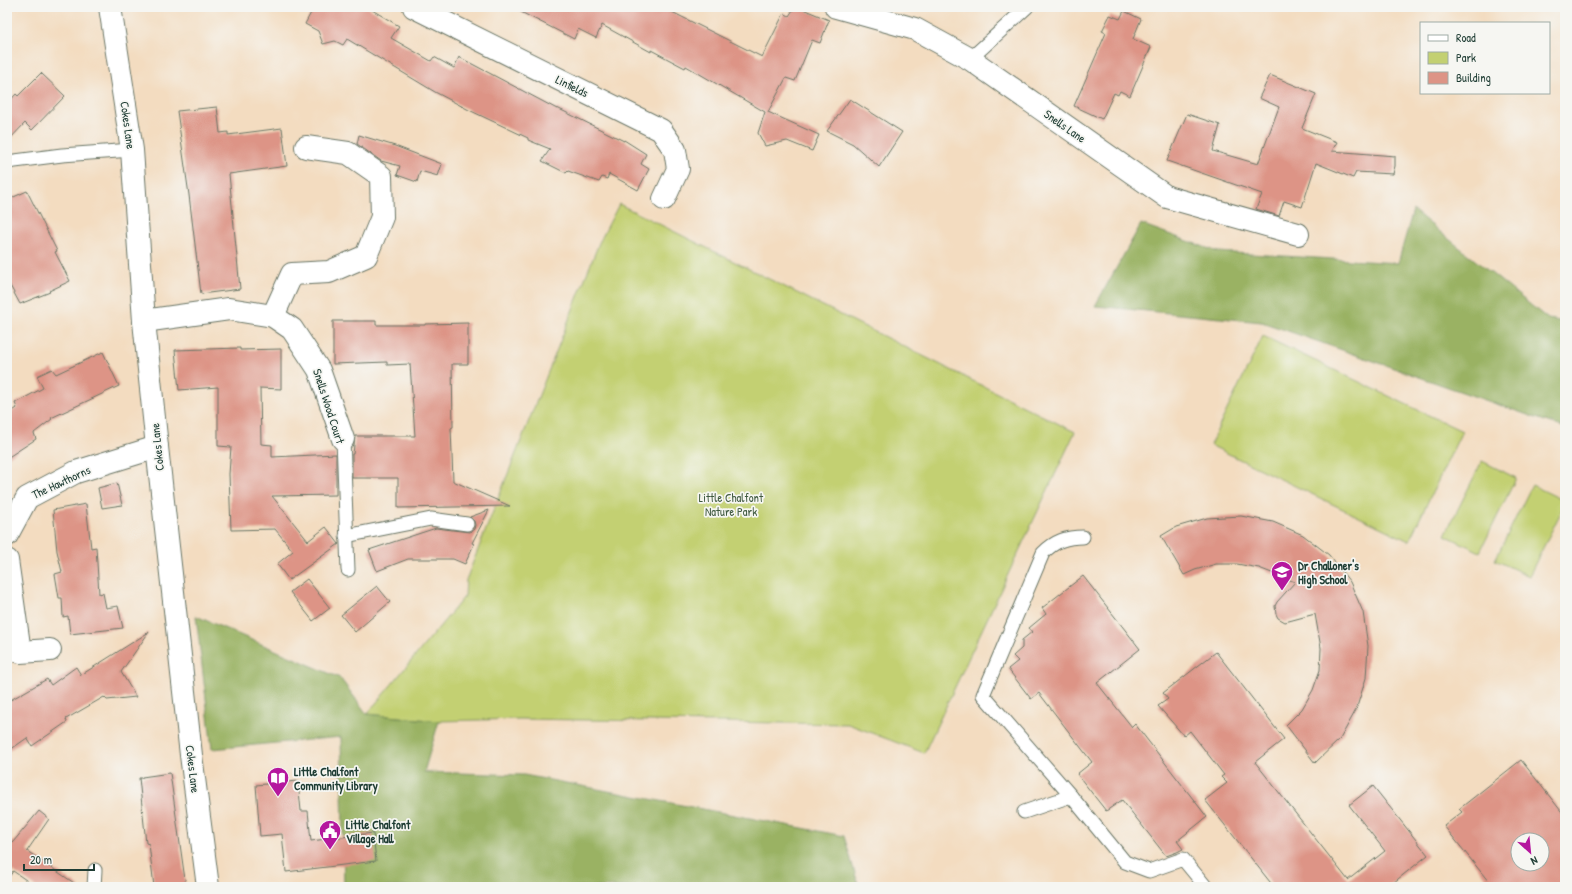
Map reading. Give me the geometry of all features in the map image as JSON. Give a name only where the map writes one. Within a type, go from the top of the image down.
[{"type":"street","name":"Cokes Lane","points":[[110,7],[132,150],[144,321],[191,755],[208,887]]},
{"type":"street","name":"Linfields","points":[[414,7],[661,130],[675,150],[678,170],[664,199]]},
{"type":"street","name":"Snells Lane","points":[[836,7],[915,29],[970,59],[1167,197],[1298,234]]},
{"type":"street","points":[[273,316],[292,274],[329,272],[366,256],[382,217],[381,176],[348,153],[306,147]]},
{"type":"street","name":"Snells Wood Court","points":[[144,321],[229,309],[273,316],[292,328],[319,370],[343,438]]},
{"type":"street","name":"The Hawthorns","points":[[7,535],[27,498],[76,472],[157,447]]},
{"type":"street","points":[[7,560],[13,655],[50,650]]},
{"type":"lane","points":[[970,59],[1027,7]]},
{"type":"lane","points":[[7,162],[62,155],[132,150]]},
{"type":"lane","name":"Snells Wood Court","points":[[343,438],[348,570]]},
{"type":"lane","points":[[346,536],[431,519],[466,524]]},
{"type":"lane","points":[[1083,537],[1062,539],[1043,552],[983,696],[1071,796],[1125,862],[1149,871],[1183,859],[1206,887]]},
{"type":"lane","points":[[1024,812],[1071,796]]},
{"type":"lane","points":[[94,887],[95,870]]},
{"type":"green space","name":"Little Chalfont Nature Park","points":[[619,204],[1075,432],[924,753],[848,724],[520,719],[439,721],[367,714],[465,596],[466,580],[599,243]]},
{"type":"green space","points":[[1413,210],[1548,319],[1565,322],[1565,428],[1262,322],[1095,306],[1141,224],[1218,252],[1398,263]]},
{"type":"green space","points":[[1263,336],[1462,431],[1409,541],[1210,445]]},
{"type":"green space","points":[[1482,461],[1516,478],[1480,552],[1445,535]]},
{"type":"green space","points":[[1532,485],[1565,501],[1565,504],[1529,576],[1495,560]]},
{"type":"green space","points":[[196,616],[340,678],[367,714],[439,721],[424,772],[524,775],[844,836],[859,887],[344,887],[341,737],[212,749]]},
{"type":"building","points":[[314,7],[367,7],[399,26],[391,38],[431,61],[434,57],[454,68],[459,57],[557,109],[624,140],[646,154],[641,164],[649,169],[638,190],[609,174],[607,179],[602,177],[599,182],[568,171],[566,173],[542,161],[550,149],[528,140],[528,138],[435,92],[347,39],[343,45],[335,41],[323,44],[318,31],[305,24]]},
{"type":"building","points":[[511,7],[662,7],[762,57],[784,13],[789,16],[795,7],[798,7],[829,20],[820,43],[812,40],[795,81],[786,78],[768,112],[819,135],[812,151],[787,141],[765,146],[758,133],[765,112],[686,66],[685,68],[651,50],[651,52],[602,25],[596,38],[578,29],[574,39]]},
{"type":"building","points":[[1124,11],[1141,19],[1133,39],[1151,47],[1130,96],[1120,91],[1118,95],[1114,93],[1102,119],[1074,106],[1106,33],[1102,31],[1110,15],[1120,19]]},
{"type":"building","points":[[41,73],[65,96],[32,130],[25,123],[7,142],[7,104],[16,94],[18,96]]},
{"type":"building","points":[[1270,75],[1316,94],[1302,128],[1337,142],[1332,151],[1395,156],[1393,174],[1356,172],[1353,178],[1316,163],[1302,207],[1284,201],[1279,216],[1256,209],[1262,194],[1167,161],[1187,114],[1220,125],[1213,151],[1258,164],[1279,107],[1259,98]]},
{"type":"building","points":[[850,99],[902,132],[879,167],[853,144],[827,131]]},
{"type":"building","points":[[217,107],[220,133],[228,132],[228,135],[282,128],[287,166],[229,174],[240,289],[201,294],[177,111]]},
{"type":"building","points":[[359,135],[395,146],[442,164],[438,176],[420,171],[417,182],[397,175],[400,166],[381,161],[357,144]]},
{"type":"building","points":[[27,191],[57,251],[55,252],[70,281],[49,291],[50,292],[20,304],[7,280],[7,200]]},
{"type":"building","points":[[333,321],[376,321],[376,325],[468,323],[468,364],[452,364],[453,427],[451,428],[453,481],[510,506],[398,508],[398,478],[352,478],[352,454],[355,436],[415,436],[410,364],[387,365],[387,362],[333,364]]},
{"type":"building","points":[[240,348],[240,350],[281,349],[281,389],[260,388],[261,444],[272,445],[272,457],[336,454],[336,495],[272,496],[308,541],[326,527],[339,544],[289,580],[277,564],[293,551],[275,529],[231,530],[229,474],[231,447],[218,446],[218,387],[179,390],[175,350]]},
{"type":"building","points":[[103,352],[119,386],[51,418],[52,419],[34,433],[36,439],[7,458],[7,415],[17,408],[15,403],[43,388],[37,376],[52,369],[56,374]]},
{"type":"building","points":[[117,483],[122,505],[102,508],[98,488]]},
{"type":"building","points":[[86,504],[91,548],[96,547],[99,594],[103,593],[106,608],[118,606],[123,628],[70,634],[68,616],[63,617],[62,598],[59,598],[55,574],[62,572],[57,551],[53,510]]},
{"type":"building","points":[[489,510],[472,543],[474,544],[465,564],[453,559],[408,559],[377,571],[369,550],[436,528],[470,532],[474,529],[475,525],[474,521],[470,517]]},
{"type":"building","points":[[1241,516],[1273,522],[1303,535],[1329,555],[1350,582],[1363,612],[1368,646],[1366,678],[1356,710],[1340,739],[1315,763],[1286,725],[1302,709],[1313,690],[1320,670],[1321,648],[1315,614],[1285,622],[1278,618],[1276,614],[1275,606],[1277,602],[1295,582],[1259,568],[1237,564],[1216,564],[1184,575],[1161,536],[1176,527],[1207,518]]},
{"type":"building","points":[[1083,576],[1140,649],[1097,683],[1132,727],[1135,724],[1207,817],[1177,841],[1183,849],[1166,856],[1122,800],[1106,811],[1077,774],[1092,762],[1039,693],[1031,699],[1008,669],[1018,661],[1013,656],[1022,648],[1022,640],[1032,632],[1029,628],[1046,614],[1042,608]]},
{"type":"building","points":[[307,579],[330,608],[313,621],[290,592]]},
{"type":"building","points":[[377,586],[390,602],[355,632],[341,615]]},
{"type":"building","points":[[149,632],[121,672],[136,697],[107,700],[104,697],[66,719],[67,722],[32,746],[27,738],[7,752],[7,702],[47,679],[51,685],[76,667],[81,675]]},
{"type":"building","points":[[1216,652],[1284,739],[1255,762],[1348,880],[1385,851],[1349,805],[1373,786],[1428,855],[1388,887],[1274,887],[1205,800],[1227,783],[1221,777],[1224,775],[1190,731],[1184,736],[1158,706],[1168,699],[1163,693]]},
{"type":"building","points":[[1521,760],[1565,816],[1565,887],[1493,887],[1444,826],[1462,812],[1459,809]]},
{"type":"building","points":[[170,773],[186,887],[154,887],[149,844],[146,843],[139,778]]},
{"type":"building","points":[[298,781],[301,811],[308,811],[311,841],[373,833],[376,861],[286,872],[282,834],[260,836],[256,785]]},
{"type":"building","points":[[39,811],[49,819],[27,851],[80,887],[36,887],[13,871],[7,880],[7,838],[13,842]]},
{"type":"place","name":"Dr Challoner's High School","points":[[1282,592]]},
{"type":"place","name":"Little Chalfont Community Library","points":[[278,798]]},
{"type":"place","name":"Little Chalfont Village Hall","points":[[330,850]]}]
